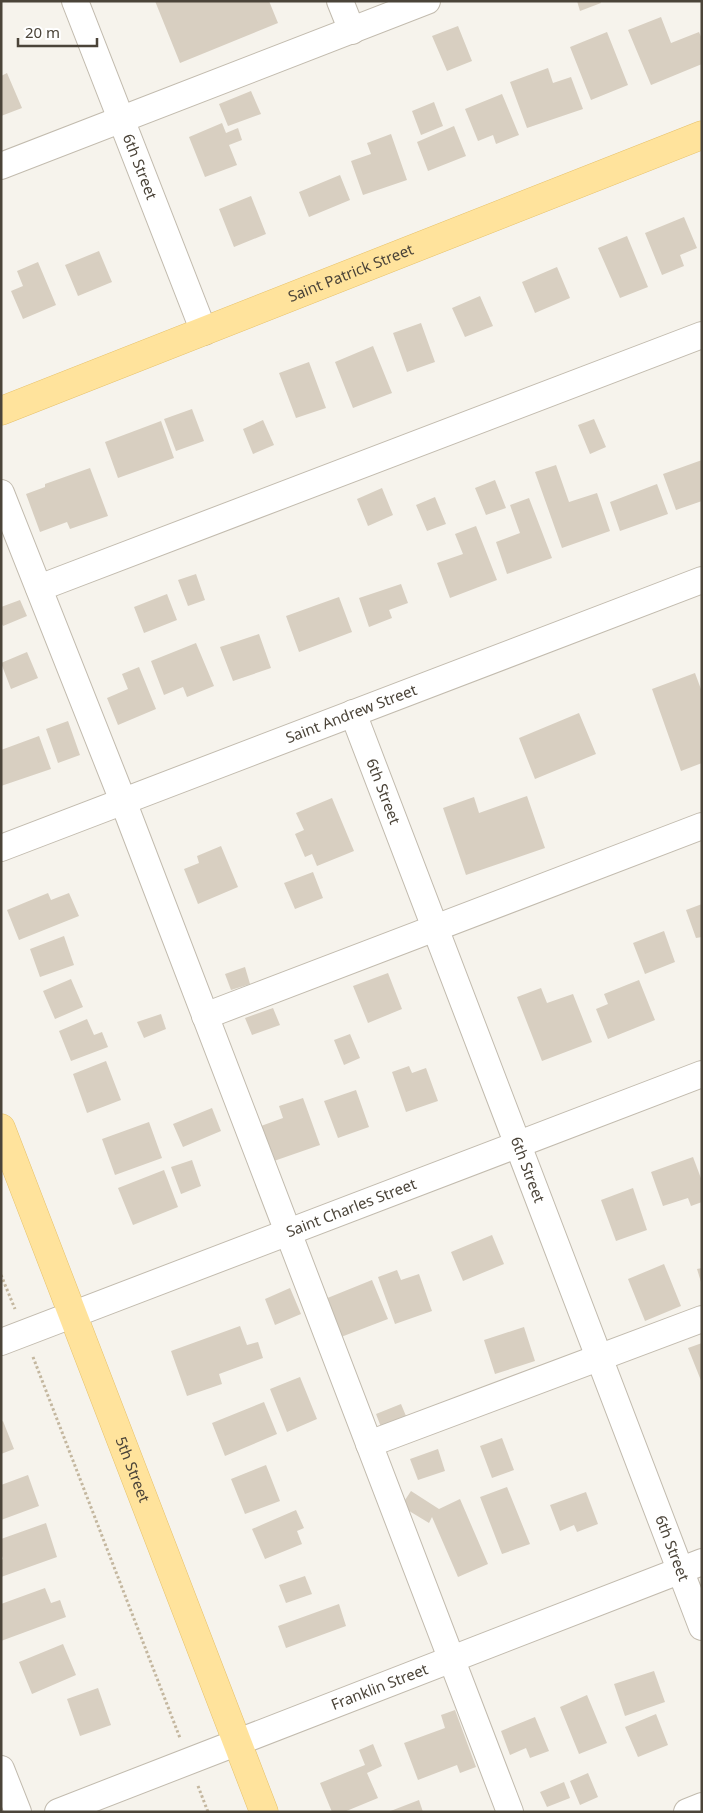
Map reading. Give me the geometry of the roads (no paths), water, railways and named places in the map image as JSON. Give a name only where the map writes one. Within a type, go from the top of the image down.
[{"type":"main road","name":"Saint Patrick Street","points":[[1,411],[702,135]]},
{"type":"main road","name":"5th Street","points":[[1,1128],[264,1812]]},
{"type":"street","name":"6th Street","points":[[75,1],[204,332]]},
{"type":"street","points":[[340,1],[352,30]]},
{"type":"street","points":[[1,166],[122,121],[423,2]]},
{"type":"street","points":[[39,588],[702,335]]},
{"type":"street","points":[[3,503],[39,588],[123,801],[510,1812]]},
{"type":"street","name":"Saint Andrew Street","points":[[1,848],[702,580]]},
{"type":"street","name":"6th Street","points":[[353,712],[599,1358],[691,1566],[702,1627]]},
{"type":"street","points":[[205,1016],[702,826]]},
{"type":"street","name":"Saint Charles Street","points":[[12,1337],[702,1074]]},
{"type":"street","points":[[369,1444],[702,1319]]},
{"type":"street","name":"Franklin Street","points":[[58,1812],[691,1566]]},
{"type":"street","points":[[1,1769],[18,1812]]},
{"type":"street","points":[[687,1812],[702,1806]]}]
